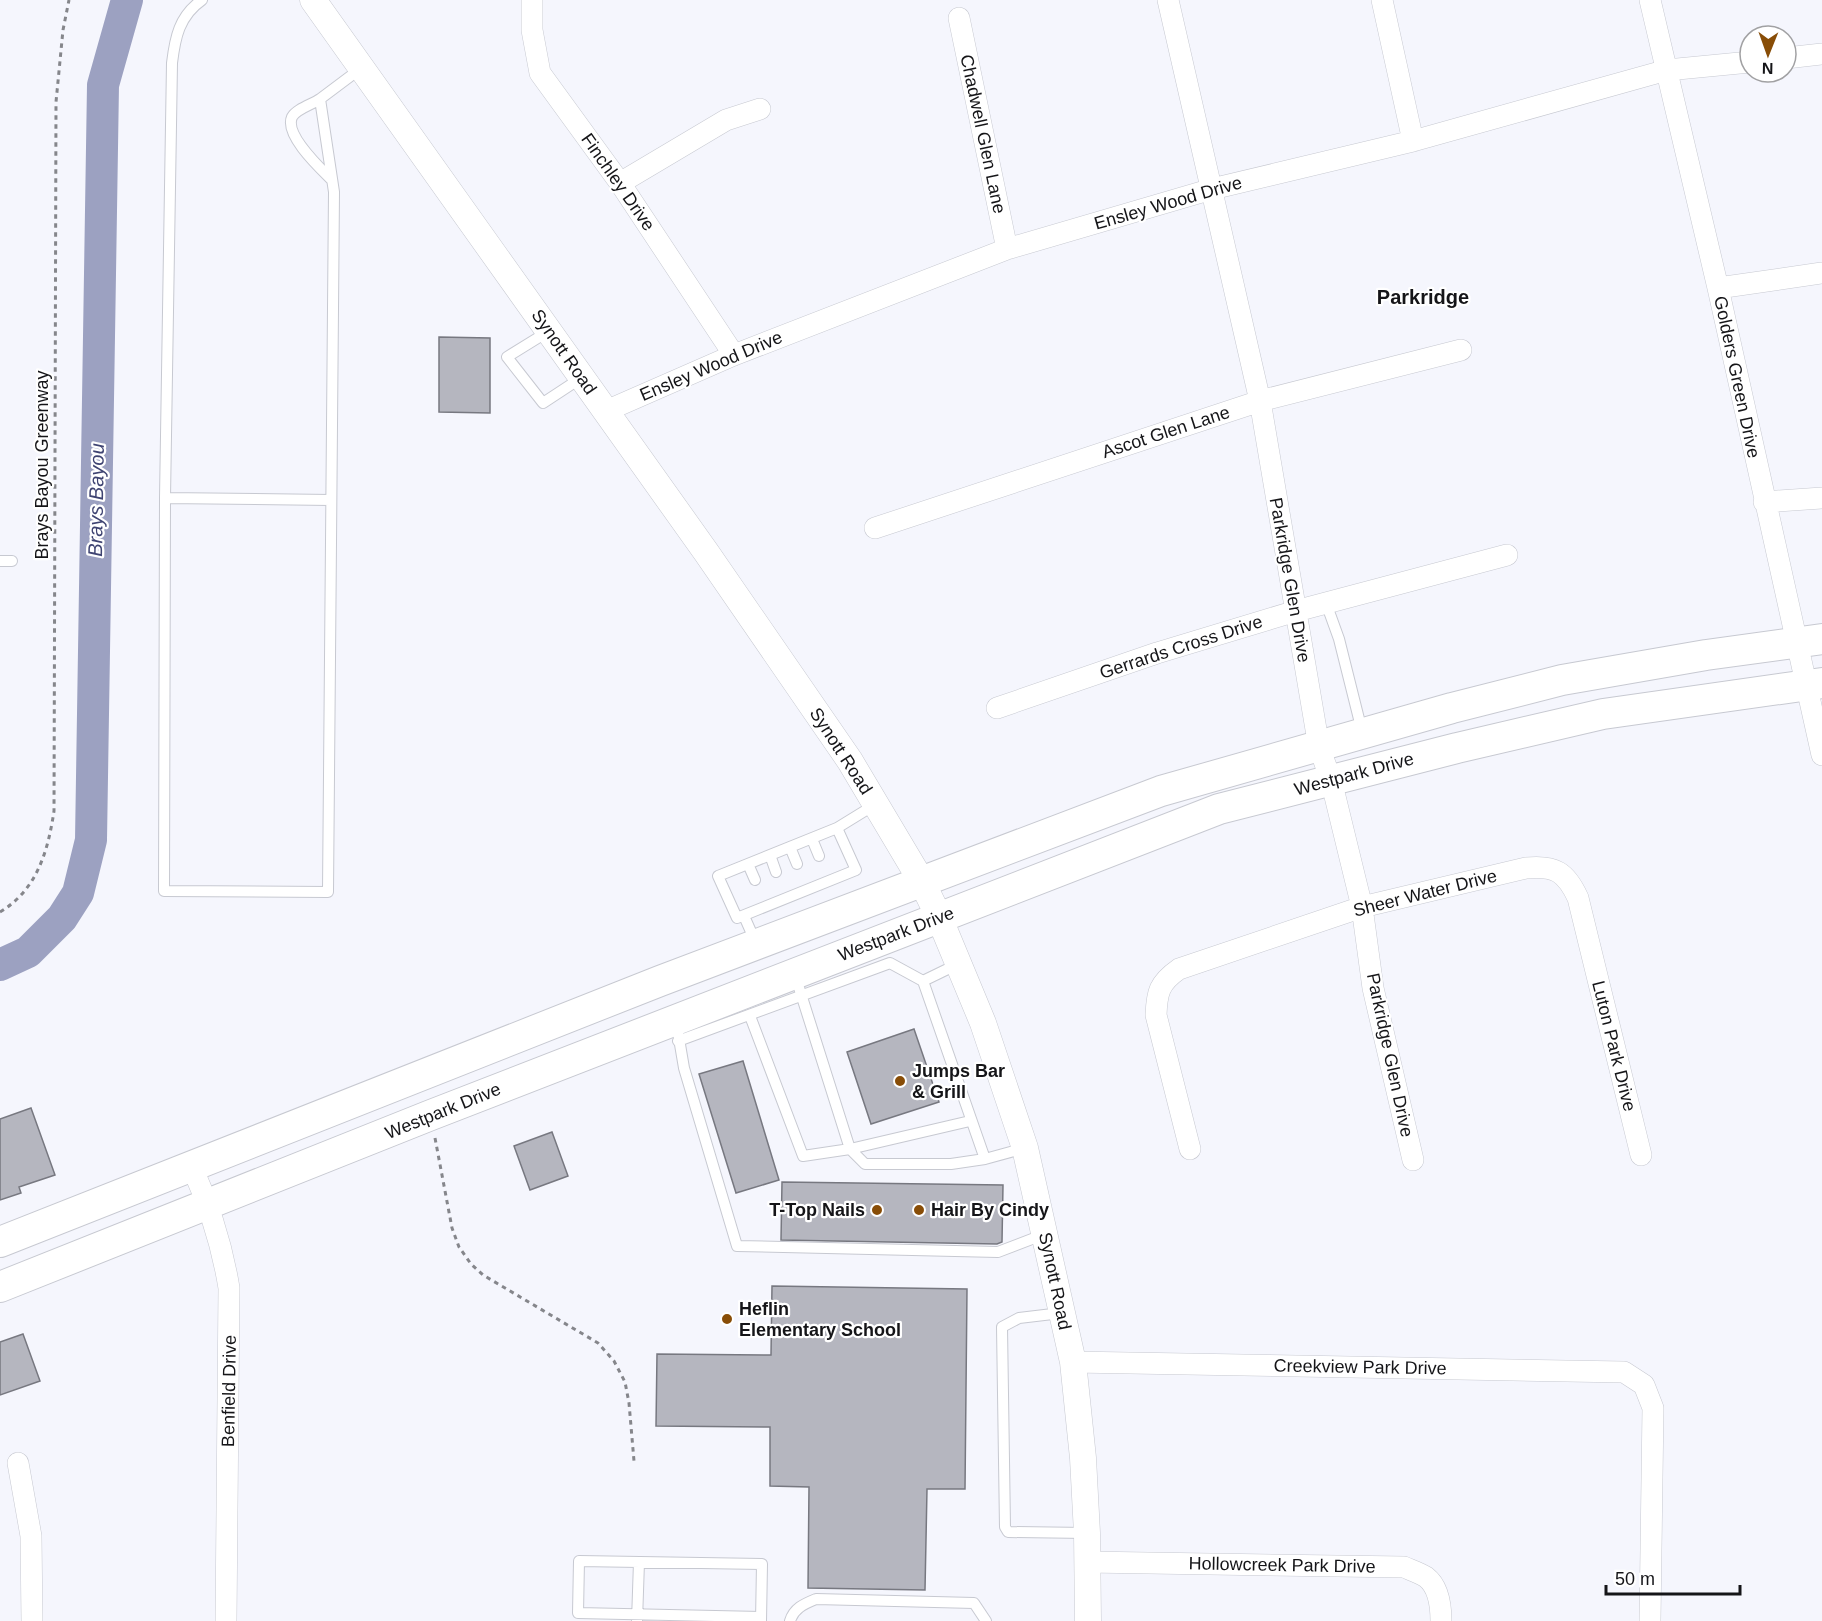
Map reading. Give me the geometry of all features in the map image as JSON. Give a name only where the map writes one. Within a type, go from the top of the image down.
[{"type":"main road","name":"Westpark Drive","points":[[0,1242],[660,981],[1161,791],[1452,708],[1562,680],[1809,640]]},
{"type":"main road","name":"Westpark Drive","points":[[0,1287],[431,1115],[677,1031],[799,985],[939,917],[1219,810],[1457,748],[1603,714],[1813,683]]},
{"type":"main road","points":[[660,981],[677,1031]]},
{"type":"street","name":"Synott Road","points":[[312,0],[606,411],[837,742],[922,882],[939,917],[987,1034],[1025,1148],[1046,1234],[1073,1362],[1083,1458],[1088,1621]]},
{"type":"street","name":"Finchley Drive","points":[[532,0],[532,30],[540,73],[620,183],[734,355]]},
{"type":"street","name":"Parkridge Glen Drive","points":[[1168,0],[1260,401],[1319,747],[1331,780],[1362,907],[1373,987],[1413,1160]]},
{"type":"street","points":[[1382,0],[1413,141]]},
{"type":"street","name":"Golders Green Drive","points":[[1650,0],[1718,288],[1764,502],[1809,640],[1822,755]]},
{"type":"street","name":"Chadwell Glen Lane","points":[[959,18],[1007,249]]},
{"type":"street","points":[[1798,57],[1822,54]]},
{"type":"street","name":"Ensley Wood Drive","points":[[606,411],[734,355],[1007,249],[1212,189],[1413,141],[1667,70],[1738,63]]},
{"type":"street","points":[[620,183],[726,120],[760,109]]},
{"type":"street","points":[[1718,288],[1822,273]]},
{"type":"street","name":"Ascot Glen Lane","points":[[875,528],[1260,401],[1461,350]]},
{"type":"street","points":[[1764,502],[1822,498]]},
{"type":"street","name":"Gerrards Cross Drive","points":[[997,708],[1157,652],[1296,611],[1507,555]]},
{"type":"street","name":"Sheer Water Drive","points":[[1190,1149],[1156,1015],[1156,998],[1164,980],[1179,969],[1362,907],[1526,868],[1544,866],[1559,872],[1570,881],[1578,898],[1587,938]]},
{"type":"street","name":"Luton Park Drive","points":[[1587,938],[1641,1155]]},
{"type":"street","name":"Benfield Drive","points":[[192,1167],[209,1205],[223,1254],[229,1288],[226,1621]]},
{"type":"street","name":"Creekview Park Drive","points":[[1073,1362],[1624,1372],[1644,1385],[1653,1408],[1650,1621]]},
{"type":"street","points":[[18,1463],[31,1536],[32,1621]]},
{"type":"street","name":"Hollowcreek Park Drive","points":[[1087,1562],[1404,1567],[1426,1577],[1438,1593],[1442,1608],[1441,1621]]},
{"type":"lane","points":[[202,0],[193,6],[182,20],[175,37],[172,63],[165,498],[164,891],[328,892],[333,181],[320,99]]},
{"type":"lane","points":[[333,181],[315,164],[298,142],[291,127],[291,119],[294,114],[320,99],[360,69]]},
{"type":"lane","points":[[549,331],[507,357],[543,403],[581,378]]},
{"type":"lane","points":[[165,498],[331,500]]},
{"type":"lane","points":[[0,561],[12,561]]},
{"type":"lane","points":[[1326,603],[1339,639],[1363,734]]},
{"type":"lane","points":[[837,828],[856,870],[827,877],[785,893],[737,918],[718,876],[837,828],[876,804]]},
{"type":"lane","points":[[812,839],[819,856]]},
{"type":"lane","points":[[790,847],[797,864]]},
{"type":"lane","points":[[770,855],[776,872]]},
{"type":"lane","points":[[748,864],[755,880]]},
{"type":"lane","points":[[744,916],[756,944]]},
{"type":"lane","points":[[985,1159],[923,981],[890,963],[799,985],[750,1016],[677,1031],[684,1068],[737,1246],[998,1252],[1046,1234]]},
{"type":"lane","points":[[923,981],[958,964]]},
{"type":"lane","points":[[799,985],[850,1149],[865,1164],[951,1164],[985,1159],[1025,1148]]},
{"type":"lane","points":[[750,1016],[803,1156],[850,1149],[970,1121]]},
{"type":"lane","points":[[1062,1313],[1018,1318],[1002,1327],[1005,1527],[1008,1532],[1087,1533]]},
{"type":"lane","points":[[579,1561],[639,1562],[762,1564],[761,1619],[637,1618],[578,1613],[579,1561]]},
{"type":"lane","points":[[637,1618],[639,1562]]},
{"type":"lane","points":[[790,1621],[792,1614],[802,1604],[816,1599],[974,1603],[986,1621]]},
{"type":"path","name":"Brays Bayou Greenway","points":[[0,912],[22,895],[36,878],[51,835],[54,811],[56,102],[63,30],[69,0]]},
{"type":"path","points":[[431,1115],[452,1227],[459,1247],[471,1264],[483,1275],[598,1343],[614,1361],[625,1382],[634,1461]]},
{"type":"building","points":[[439,337],[490,338],[490,413],[439,412]]},
{"type":"building","points":[[914,1029],[939,1102],[871,1124],[847,1052]]},
{"type":"building","points":[[743,1061],[779,1180],[736,1193],[699,1074]]},
{"type":"building","points":[[31,1108],[55,1175],[19,1187],[21,1193],[0,1200],[0,1119]]},
{"type":"building","points":[[552,1132],[568,1176],[530,1190],[514,1146]]},
{"type":"building","points":[[782,1182],[1003,1185],[1002,1242],[997,1244],[781,1240]]},
{"type":"building","points":[[772,1286],[967,1289],[965,1489],[927,1489],[925,1590],[808,1588],[809,1487],[770,1486],[770,1427],[656,1426],[657,1354],[771,1355]]},
{"type":"building","points":[[23,1334],[40,1381],[0,1395],[0,1342]]},
{"type":"waterway","name":"Brays Bayou","points":[[0,965],[28,952],[62,918],[78,893],[91,840],[103,85],[127,0]]},
{"type":"place","name":"Jumps Bar & Grill","points":[[900,1081]]},
{"type":"place","name":"T-Top Nails","points":[[877,1210]]},
{"type":"place","name":"Hair By Cindy","points":[[919,1210]]},
{"type":"place","name":"Heflin Elementary School","points":[[727,1319]]},
{"type":"district","name":"Parkridge","points":[[1423,297]]}]
